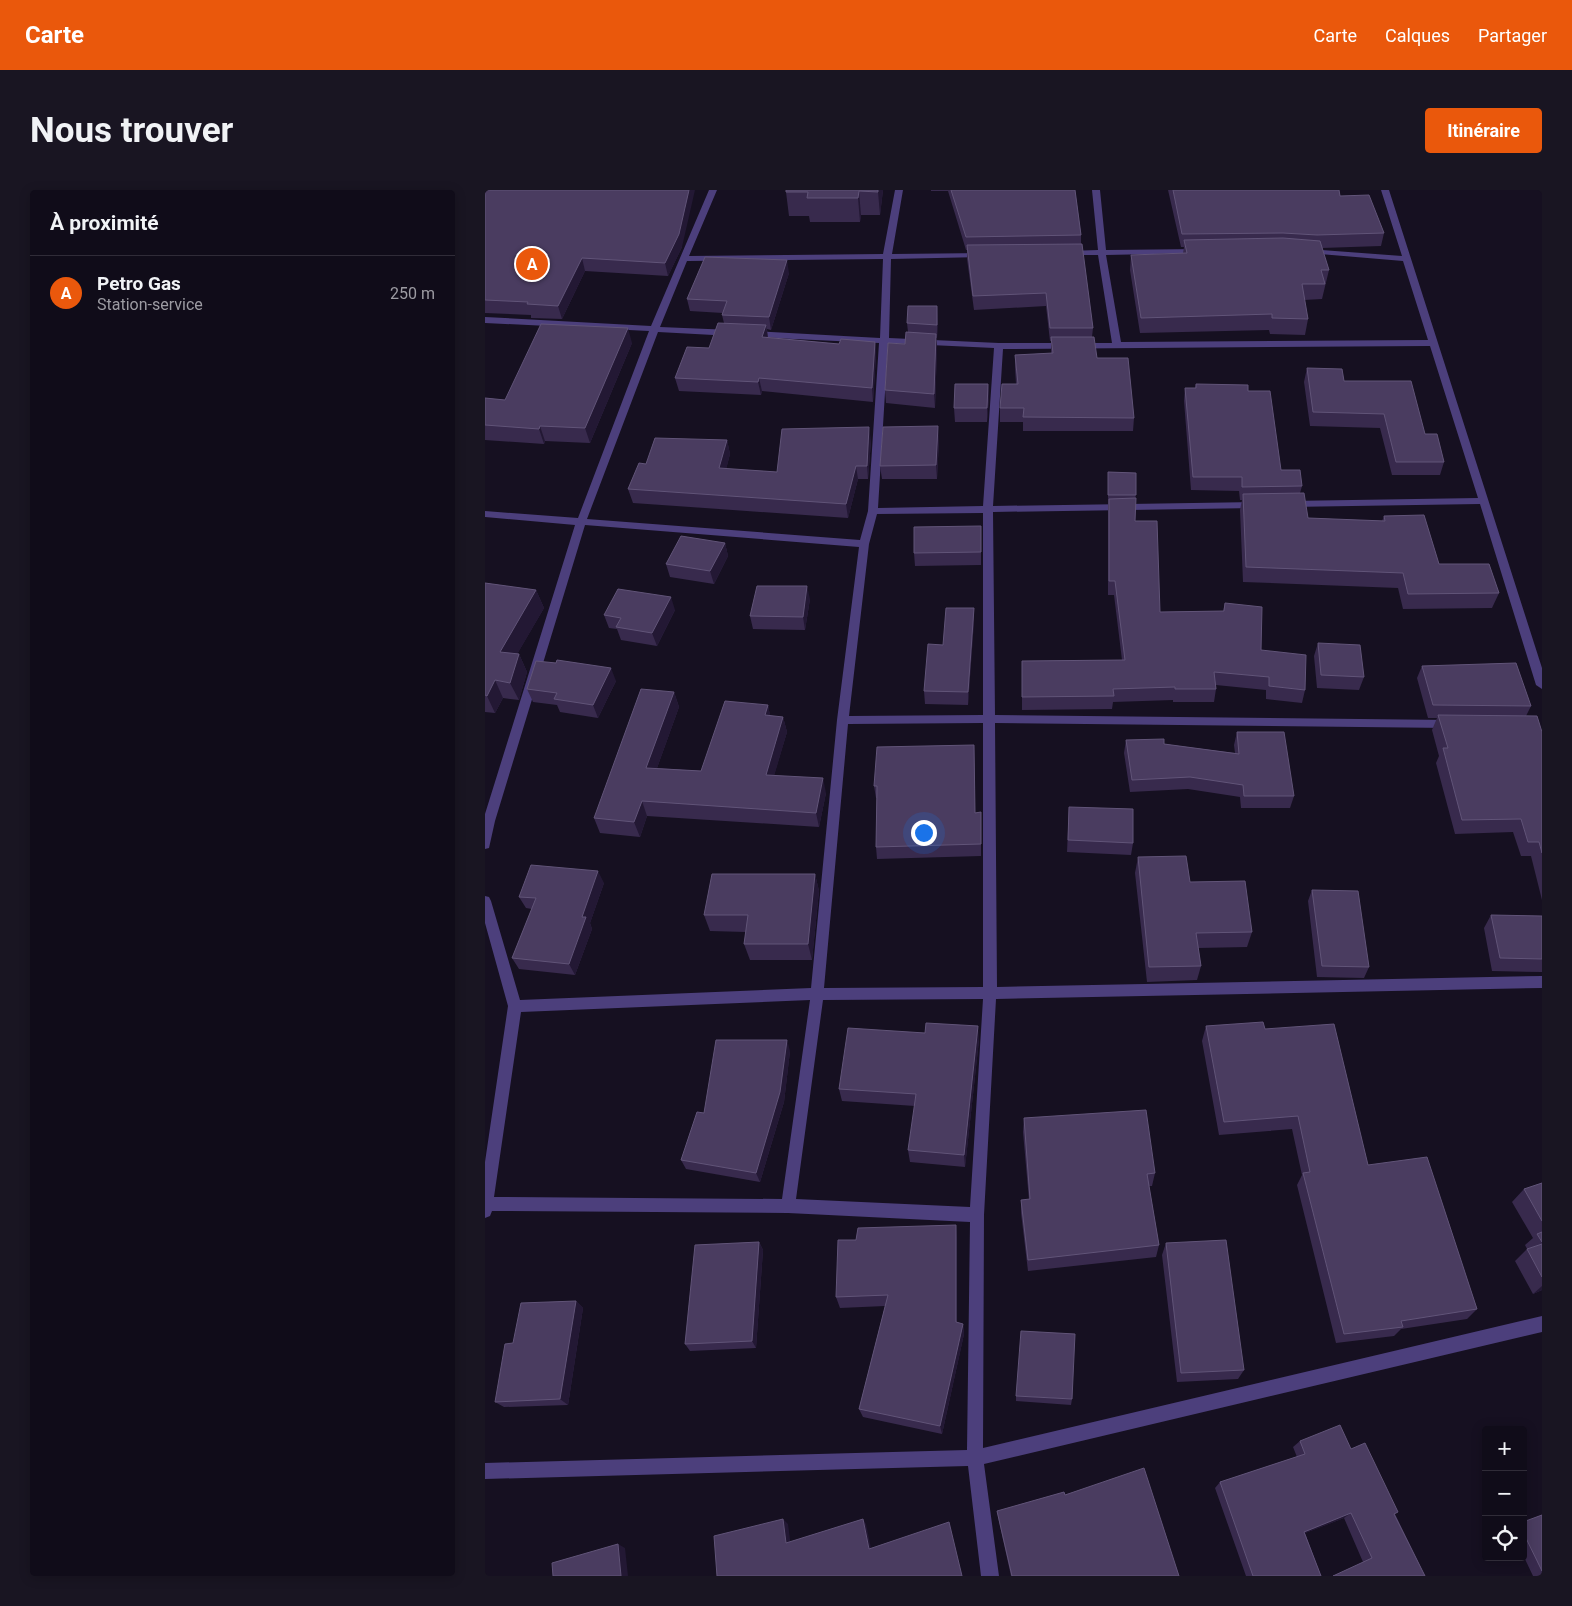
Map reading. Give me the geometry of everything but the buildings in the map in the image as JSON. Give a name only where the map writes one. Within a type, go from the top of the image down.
[{"type":"street","points":[[485,844],[489,821],[581,522],[655,328],[713,190]]},
{"type":"street","points":[[788,1206],[817,994],[843,720],[864,544],[873,511],[884,341],[887,256],[899,190]]},
{"type":"street","points":[[1096,190],[1102,253],[1117,344]]},
{"type":"street","points":[[1385,190],[1542,685]]},
{"type":"street","points":[[1063,253],[1211,251]]},
{"type":"street","points":[[1300,251],[1407,259]]},
{"type":"street","points":[[684,259],[994,254]]},
{"type":"street","points":[[485,320],[999,346],[1434,343]]},
{"type":"street","points":[[990,1576],[975,1458],[977,1215],[990,994],[988,509],[999,346]]},
{"type":"street","points":[[873,511],[1484,501]]},
{"type":"street","points":[[485,514],[864,544]]},
{"type":"street","points":[[843,720],[990,719],[1463,724]]},
{"type":"street","points":[[485,901],[515,1006],[486,1206],[788,1206],[977,1215]]},
{"type":"street","points":[[515,1006],[817,994],[990,994],[1542,982]]},
{"type":"street","points":[[485,1471],[975,1458],[1542,1324]]},
{"type":"place","name":"Petro Gas","points":[[532,264]]}]
